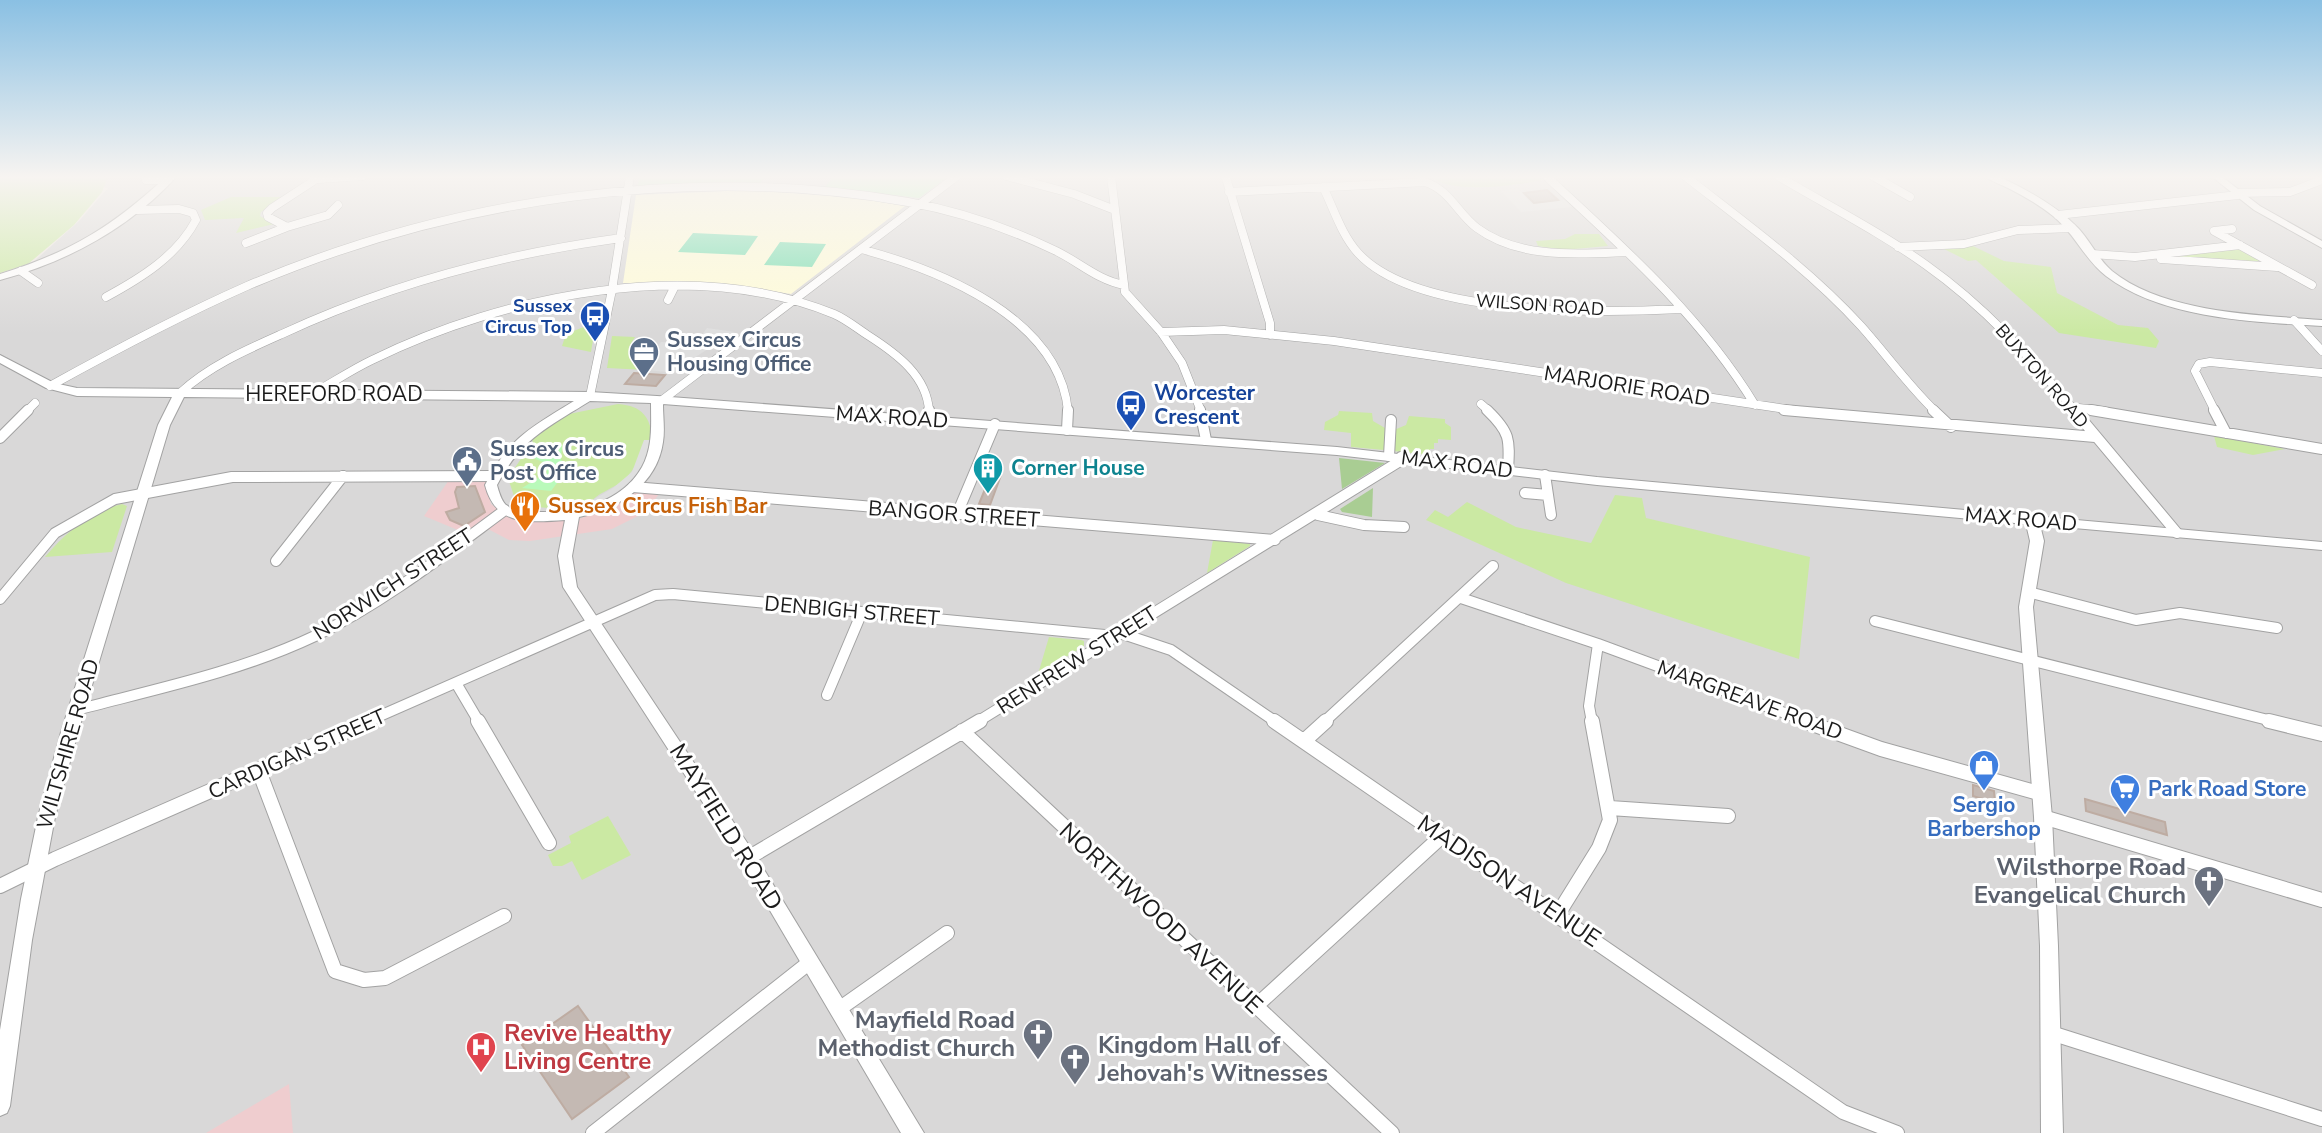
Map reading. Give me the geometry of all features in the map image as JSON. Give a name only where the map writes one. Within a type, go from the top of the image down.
[{"type":"street","points":[[0,277],[87,244],[109,229]]},
{"type":"street","points":[[106,296],[148,272],[182,241],[190,229]]},
{"type":"street","points":[[246,243],[282,229]]},
{"type":"street","points":[[50,386],[127,341],[266,278],[422,229]]},
{"type":"street","points":[[622,229],[590,396],[531,431],[507,456],[494,476],[492,489],[505,510],[527,516],[573,515],[612,501],[633,487],[649,467],[659,439],[659,400],[888,229]]},
{"type":"street","points":[[1005,229],[1057,251],[1100,276],[1124,285]]},
{"type":"street","points":[[1117,229],[1126,295],[1161,332],[1191,380],[1203,417],[1206,440]]},
{"type":"street","points":[[1241,229],[1270,323],[1270,335]]},
{"type":"street","name":"WILSON ROAD","points":[[1343,229],[1366,260],[1385,272],[1431,290],[1501,306],[1643,311],[1682,309]]},
{"type":"street","points":[[1481,229],[1504,241],[1553,252],[1626,252]]},
{"type":"street","points":[[1602,229],[1682,309],[1730,363],[1755,405]]},
{"type":"street","points":[[1752,229],[1787,257],[1860,325],[1917,394],[1951,427]]},
{"type":"street","name":"BUXTON ROAD","points":[[1867,229],[1898,247],[1986,313],[2027,354],[2177,533]]},
{"type":"street","points":[[1898,247],[1964,244],[2014,230],[2047,229]]},
{"type":"street","points":[[2073,229],[2116,279],[2163,299],[2224,312],[2322,323]]},
{"type":"street","points":[[2232,229],[2214,231],[2312,285]]},
{"type":"street","points":[[2295,229],[2322,245]]},
{"type":"street","points":[[180,393],[217,366],[261,344],[323,315],[383,292],[446,271],[512,255],[621,238]]},
{"type":"street","points":[[2135,257],[2240,245]]},
{"type":"street","points":[[861,249],[908,261],[936,272],[986,298],[1004,311],[1043,351],[1061,380],[1070,417],[1067,430]]},
{"type":"street","points":[[2092,254],[2277,267]]},
{"type":"street","points":[[21,271],[38,283]]},
{"type":"street","points":[[1100,276],[1123,272]]},
{"type":"street","points":[[668,300],[675,286]]},
{"type":"street","points":[[312,394],[375,358],[442,330],[520,306],[612,290],[675,286],[723,288],[793,300],[840,317],[885,343],[904,361],[920,383],[927,399],[930,414],[928,421]]},
{"type":"street","points":[[2294,320],[2322,351]]},
{"type":"street","name":"MARJORIE ROAD","points":[[1161,332],[1189,328],[1270,335],[1440,355],[1666,394],[1951,427],[2095,437]]},
{"type":"street","name":"HEREFORD ROAD","points":[[0,358],[50,386],[77,392],[590,396]]},
{"type":"street","points":[[2226,433],[2195,371],[2199,364],[2210,362],[2322,373]]},
{"type":"street","name":"WILTSHIRE ROAD","points":[[0,1106],[35,869],[57,776],[164,425],[180,393]]},
{"type":"street","name":"MAX ROAD","points":[[590,396],[1206,440],[1395,457],[1545,475],[2322,546]]},
{"type":"street","points":[[0,438],[36,403]]},
{"type":"street","points":[[1481,404],[1513,434],[1508,470]]},
{"type":"street","points":[[2070,407],[2133,415],[2322,449]]},
{"type":"street","points":[[1391,420],[1395,457]]},
{"type":"street","points":[[957,514],[995,424]]},
{"type":"street","name":"RENFREW STREET","points":[[748,858],[1318,515],[1400,461],[1395,457]]},
{"type":"street","points":[[1545,475],[1551,515]]},
{"type":"street","points":[[276,561],[343,476]]},
{"type":"street","points":[[0,599],[49,539],[63,527],[107,502],[232,477],[494,476]]},
{"type":"street","name":"BANGOR STREET","points":[[633,487],[1275,540]]},
{"type":"street","points":[[1525,493],[1548,495]]},
{"type":"street","name":"NORWICH STREET","points":[[76,710],[239,666],[317,635],[373,602],[505,510]]},
{"type":"street","name":"MAYFIELD ROAD","points":[[573,515],[565,556],[570,587],[748,858],[913,1133]]},
{"type":"street","points":[[1318,515],[1364,525],[1404,527]]},
{"type":"street","points":[[2032,520],[2037,541],[2026,607],[2042,794],[2052,1133]]},
{"type":"street","points":[[1304,741],[1493,566]]},
{"type":"street","points":[[2028,592],[2136,620],[2180,613],[2277,628]]},
{"type":"street","name":"DENBIGH STREET","points":[[594,621],[655,595],[673,594],[1117,635]]},
{"type":"street","name":"MARGREAVE ROAD","points":[[1461,598],[1598,644],[1881,749],[2042,794]]},
{"type":"street","points":[[827,695],[862,612]]},
{"type":"street","name":"CARDIGAN STREET","points":[[0,886],[594,621]]},
{"type":"street","points":[[1875,621],[2031,658],[2322,734]]},
{"type":"street","name":"MADISON AVENUE","points":[[1117,635],[1171,650],[1843,1112],[1897,1133]]},
{"type":"street","points":[[1558,914],[1606,833],[1610,808],[1589,706],[1598,644]]},
{"type":"street","points":[[456,683],[549,842]]},
{"type":"street","name":"NORTHWOOD AVENUE","points":[[962,731],[1392,1133]]},
{"type":"street","points":[[259,771],[335,971],[365,980],[386,978],[504,916]]},
{"type":"street","points":[[1610,808],[1728,816]]},
{"type":"street","points":[[2043,817],[2322,900]]},
{"type":"street","points":[[1256,1006],[1442,836]]},
{"type":"street","points":[[839,1009],[947,933]]},
{"type":"street","points":[[593,1133],[810,962]]},
{"type":"street","points":[[2051,1033],[2322,1119]]},
{"type":"shaded area","points":[[70,229],[2322,229],[2322,1133],[0,1133],[0,277],[30,265]]},
{"type":"shaded area","points":[[631,229],[875,229],[791,294],[720,283],[623,283]]},
{"type":"shaded area","points":[[707,328],[735,332],[689,361],[695,364],[687,370],[681,368],[678,373],[646,370],[657,357],[651,356],[661,342],[683,343],[680,348],[694,349],[703,342],[697,341]]},
{"type":"shaded area","points":[[644,440],[653,440],[645,463],[635,478],[610,497],[588,506],[591,501],[632,472]]},
{"type":"shaded area","points":[[485,478],[491,504],[508,517],[555,521],[579,519],[634,492],[659,494],[646,512],[612,529],[530,541],[509,540],[486,528],[465,533],[424,516],[449,480]]},
{"type":"shaded area","points":[[289,1084],[293,1133],[206,1133]]},
{"type":"green space","points":[[0,229],[69,229],[28,264],[0,273]]},
{"type":"green space","points":[[238,229],[253,229],[236,233]]},
{"type":"green space","points":[[693,233],[758,236],[745,255],[678,252]]},
{"type":"green space","points":[[1575,234],[1599,234],[1608,246],[1563,250],[1538,246],[1536,241],[1565,239]]},
{"type":"green space","points":[[780,242],[826,244],[812,267],[764,265]]},
{"type":"green space","points":[[1973,246],[2004,261],[2051,267],[2057,293],[2118,325],[2148,328],[2159,341],[2156,348],[2059,333],[1976,260],[1968,261],[1944,249]]},
{"type":"green space","points":[[2241,249],[2264,262],[2162,255]]},
{"type":"green space","points":[[596,322],[591,352],[562,346],[566,334]]},
{"type":"green space","points":[[612,336],[635,337],[629,347],[656,349],[652,356],[657,356],[646,370],[607,368]]},
{"type":"green space","points":[[618,404],[634,407],[644,414],[653,440],[624,480],[599,495],[588,506],[570,510],[516,505],[511,499],[514,496],[508,478],[533,441],[530,439],[569,414]]},
{"type":"green space","points":[[1339,411],[1372,413],[1373,421],[1385,428],[1384,450],[1351,447],[1351,433],[1324,430],[1325,422],[1338,415]]},
{"type":"green space","points":[[1409,416],[1445,419],[1445,423],[1451,427],[1451,440],[1438,439],[1438,443],[1434,443],[1434,449],[1430,449],[1430,455],[1393,451],[1394,430],[1406,425]]},
{"type":"green space","points":[[2214,436],[2285,449],[2253,455],[2217,447]]},
{"type":"green space","points":[[562,445],[561,460],[570,466],[551,491],[522,488],[548,472],[544,469],[550,465],[531,457],[537,449]]},
{"type":"green space","points":[[1339,458],[1385,463],[1342,489]]},
{"type":"green space","points":[[1373,488],[1372,517],[1342,512],[1340,509]]},
{"type":"green space","points":[[1615,495],[1642,498],[1646,518],[1810,557],[1799,659],[1566,583],[1426,520],[1435,510],[1448,517],[1467,502],[1516,527],[1591,543]]},
{"type":"green space","points":[[122,504],[127,506],[112,552],[45,557],[79,524]]},
{"type":"green space","points":[[1213,540],[1250,544],[1250,546],[1207,573]]},
{"type":"green space","points":[[1049,637],[1081,640],[1084,641],[1084,646],[1038,674]]},
{"type":"green space","points":[[608,816],[631,855],[582,880],[572,861],[562,866],[553,866],[548,855],[571,843],[569,836]]},
{"type":"building","name":"Sussex Circus Housing Office","points":[[634,373],[665,375],[656,386],[625,384]]},
{"type":"building","points":[[992,472],[1001,475],[990,505],[979,504]]},
{"type":"building","points":[[475,486],[485,512],[464,526],[450,520],[446,512],[459,508],[455,492],[457,487]]},
{"type":"building","name":"Sergio Barbershop","points":[[1973,785],[1994,791],[1995,803],[1973,796]]},
{"type":"building","name":"Park Road Store","points":[[2085,799],[2165,822],[2167,835],[2086,811]]},
{"type":"building","points":[[578,1006],[629,1077],[572,1119],[522,1045]]},
{"type":"place","name":"Sussex Circus Top","points":[[595,343]]},
{"type":"place","name":"Sussex Circus Housing Office","points":[[644,379]]},
{"type":"place","name":"Worcester Crescent","points":[[1131,432]]},
{"type":"place","name":"Sussex Circus Post Office","points":[[467,488]]},
{"type":"place","name":"Corner House","points":[[988,495]]},
{"type":"place","name":"Sussex Circus Fish Bar","points":[[525,533]]},
{"type":"place","name":"Sergio Barbershop","points":[[1984,792]]},
{"type":"place","name":"Park Road Store","points":[[2125,816]]},
{"type":"place","name":"Wilsthorpe Road Evangelical Church","points":[[2209,908]]},
{"type":"place","name":"Mayfield Road Methodist Church","points":[[1038,1061]]},
{"type":"place","name":"Revive Healthy Living Centre","points":[[481,1074]]},
{"type":"place","name":"Kingdom Hall of Jehovah's Witnesses","points":[[1075,1086]]}]
